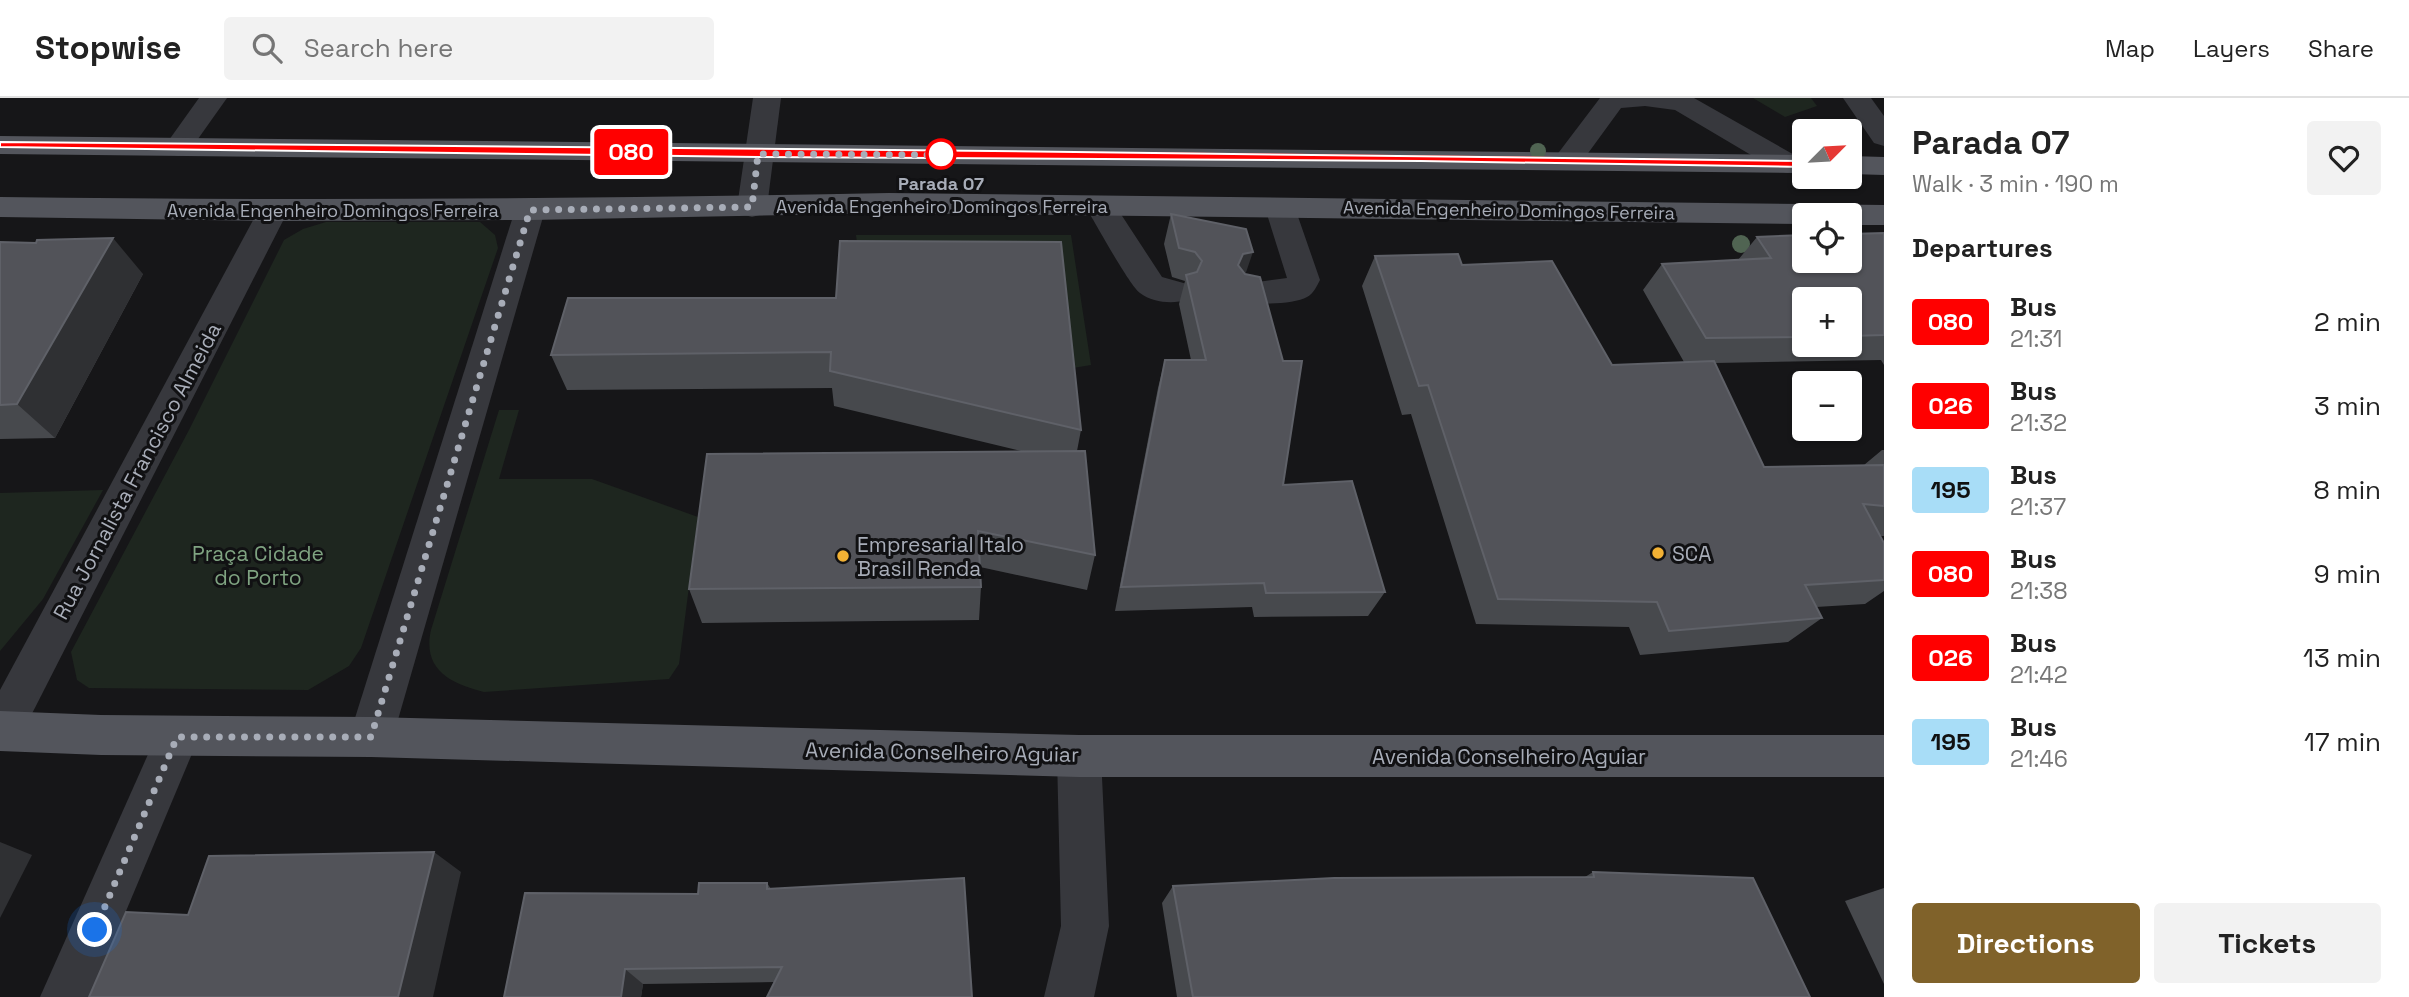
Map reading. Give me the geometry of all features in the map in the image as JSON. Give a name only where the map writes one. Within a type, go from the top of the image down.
[{"type":"main road","points":[[0,145],[1792,164]]},
{"type":"main road","points":[[1862,165],[1884,166]]},
{"type":"main road","name":"Avenida Engenheiro Domingos Ferreira","points":[[0,206],[273,211],[530,210],[889,203],[1884,215]]},
{"type":"main road","name":"Avenida Conselheiro Aguiar","points":[[0,731],[177,737],[371,737],[1079,756],[1884,756]]},
{"type":"street","points":[[178,147],[213,98]]},
{"type":"street","points":[[752,207],[766,98]]},
{"type":"street","points":[[1568,160],[1613,100],[1645,98],[1682,103],[1792,162]]},
{"type":"street","points":[[1857,98],[1884,137]]},
{"type":"street","points":[[1100,206],[1152,285],[1165,291],[1176,292]]},
{"type":"street","points":[[1247,293],[1297,289],[1304,280],[1280,208]]},
{"type":"street","points":[[371,737],[530,210]]},
{"type":"street","name":"Rua Jornalista Francisco Almeida","points":[[0,731],[273,211]]},
{"type":"street","points":[[65,997],[177,737]]},
{"type":"street","points":[[1069,997],[1085,926],[1079,756]]},
{"type":"green space","points":[[1753,98],[1811,98],[1817,106],[1785,117]]},
{"type":"green space","name":"Praça Cidade do Porto","points":[[326,222],[480,222],[495,235],[498,248],[361,648],[349,666],[308,690],[89,688],[77,680],[71,652],[189,430],[284,240],[303,229]]},
{"type":"green space","points":[[856,235],[1071,235],[1091,365],[1067,369],[859,258]]},
{"type":"green space","points":[[499,410],[519,410],[499,479],[592,479],[698,517],[679,664],[669,679],[484,692],[450,679],[435,665],[429,644],[431,630]]},
{"type":"green space","points":[[103,490],[43,599],[0,651],[0,493]]},
{"type":"building","points":[[1171,214],[1246,229],[1253,252],[1243,254],[1238,265],[1245,274],[1260,277],[1283,361],[1302,361],[1283,485],[1352,481],[1385,592],[1266,593],[1264,583],[1121,587],[1165,360],[1206,360],[1186,275],[1197,272],[1202,261],[1195,252],[1179,248]]},
{"type":"building","points":[[1884,233],[1884,335],[1862,336],[1862,287],[1792,287],[1792,337],[1706,338],[1662,264],[1771,258],[1757,237],[1792,236],[1792,273],[1862,273],[1862,234]]},
{"type":"building","points":[[113,238],[17,404],[0,405],[0,242],[36,243],[37,240]]},
{"type":"building","points":[[840,241],[1061,242],[1081,430],[830,371],[831,352],[551,355],[568,298],[836,298]]},
{"type":"building","points":[[1458,254],[1462,265],[1552,261],[1612,365],[1714,361],[1764,467],[1884,465],[1884,506],[1863,504],[1884,543],[1884,580],[1805,585],[1822,618],[1669,631],[1657,602],[1498,599],[1428,385],[1419,386],[1375,256]]},
{"type":"building","points":[[1085,451],[1095,555],[978,531],[981,587],[689,589],[707,454]]},
{"type":"building","points":[[434,852],[398,997],[89,997],[126,912],[188,915],[209,856]]},
{"type":"building","points":[[1593,872],[1753,878],[1810,997],[1193,997],[1173,886],[1334,878],[1594,877]]},
{"type":"building","points":[[964,878],[972,997],[767,997],[782,967],[625,969],[621,997],[504,997],[525,893],[698,894],[699,883],[767,883],[767,889]]},
{"type":"bus line","name":"080","points":[[0,145],[758,154],[1421,157],[1792,164]]},
{"type":"place","name":"Parada 07","points":[[941,154]]},
{"type":"place","name":"SCA","points":[[1658,553]]},
{"type":"place","name":"Empresarial Italo Brasil Renda","points":[[843,556]]},
{"type":"route","points":[[95,930],[177,737],[371,737],[530,210],[752,207],[758,154],[948,155],[941,154]]}]
